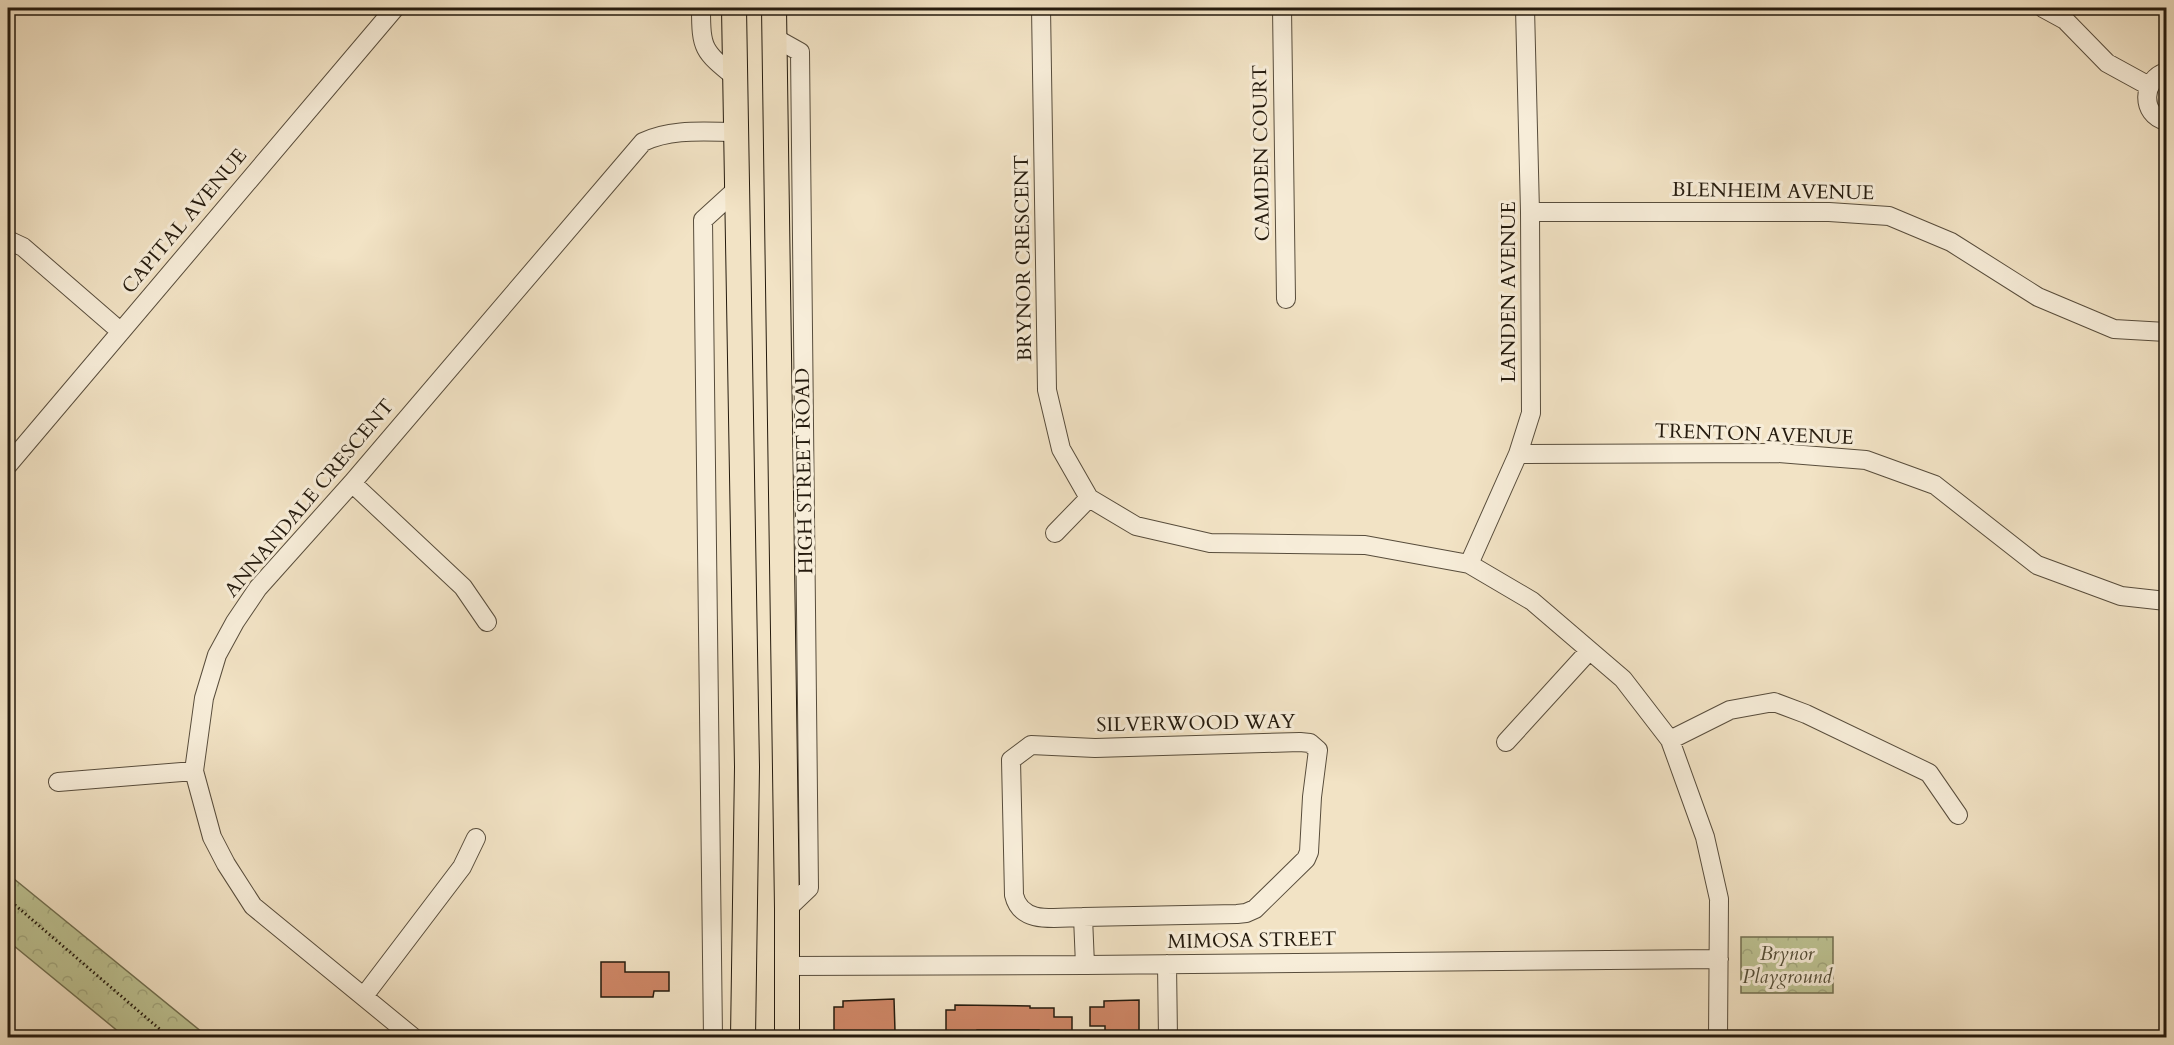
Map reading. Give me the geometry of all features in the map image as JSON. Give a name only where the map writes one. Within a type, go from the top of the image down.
[{"type":"main road","points":[[734,8],[747,767],[743,1038]]},
{"type":"main road","name":"HIGH STREET ROAD","points":[[774,8],[787,1038]]},
{"type":"street","name":"CAPITAL AVENUE","points":[[8,465],[395,8]]},
{"type":"street","points":[[701,8],[701,36],[704,46],[710,57],[735,77]]},
{"type":"street","name":"BRYNOR CRESCENT","points":[[1041,8],[1047,390],[1061,449],[1089,498],[1136,526],[1210,543],[1365,545],[1469,564],[1532,601],[1623,679],[1670,740],[1705,837],[1719,899],[1718,1038]]},
{"type":"street","name":"CAMDEN COURT","points":[[1282,8],[1286,299]]},
{"type":"street","name":"LANDEN AVENUE","points":[[1469,564],[1518,454],[1531,413],[1530,212],[1525,8]]},
{"type":"street","points":[[2043,8],[2065,21],[2107,63],[2149,86]]},
{"type":"street","points":[[2166,72],[2154,79],[2149,86],[2147,100],[2155,115],[2166,121]]},
{"type":"street","name":"ANNANDALE CRESCENT","points":[[414,1038],[392,1031],[364,996],[253,906],[212,837],[194,771],[204,698],[217,655],[235,622],[258,588],[352,483],[643,142],[662,135],[684,132],[737,132]]},
{"type":"street","points":[[712,1038],[703,220],[737,189]]},
{"type":"street","name":"BLENHEIM AVENUE","points":[[1530,212],[1829,212],[1889,216],[1951,242],[2038,297],[2114,329],[2166,332]]},
{"type":"street","points":[[8,240],[23,247],[120,331]]},
{"type":"street","name":"TRENTON AVENUE","points":[[1518,454],[1778,453],[1866,460],[1935,484],[2037,565],[2121,596],[2166,601]]},
{"type":"street","points":[[352,483],[463,587],[487,622]]},
{"type":"street","points":[[1055,533],[1089,498]]},
{"type":"street","points":[[1506,742],[1589,651]]},
{"type":"street","points":[[1670,740],[1730,710],[1774,702],[1806,714],[1929,773],[1958,815]]},
{"type":"street","name":"SILVERWOOD WAY","points":[[1300,742],[1310,743],[1318,750],[1312,797],[1309,852],[1306,859],[1255,909],[1237,914],[1083,917],[1035,917],[1016,906],[1011,760],[1031,745],[1095,748],[1300,742]]},
{"type":"street","points":[[58,782],[194,771]]},
{"type":"street","points":[[364,996],[462,867],[476,838]]},
{"type":"street","points":[[1083,917],[1085,965]]},
{"type":"street","name":"MIMOSA STREET","points":[[786,966],[1719,959]]},
{"type":"street","points":[[1167,963],[1168,1038]]},
{"type":"path","points":[[8,899],[170,1038]]},
{"type":"green space","points":[[8,874],[208,1037],[125,1037],[8,941]]},
{"type":"green space","name":"Brynor Playground","points":[[1741,937],[1833,937],[1833,993],[1741,993]]},
{"type":"building","points":[[601,962],[625,962],[625,972],[669,972],[669,991],[654,991],[653,997],[601,997]]},
{"type":"building","points":[[894,999],[895,1031],[834,1033],[834,1007],[843,1007],[843,1001]]},
{"type":"building","points":[[1139,1000],[1139,1038],[1105,1038],[1105,1026],[1090,1026],[1090,1007],[1104,1007],[1104,1001]]},
{"type":"building","points":[[955,1005],[1054,1008],[1054,1017],[1072,1017],[1072,1038],[1039,1038],[1039,1030],[977,1030],[977,1038],[946,1038],[946,1010],[955,1010]]}]
